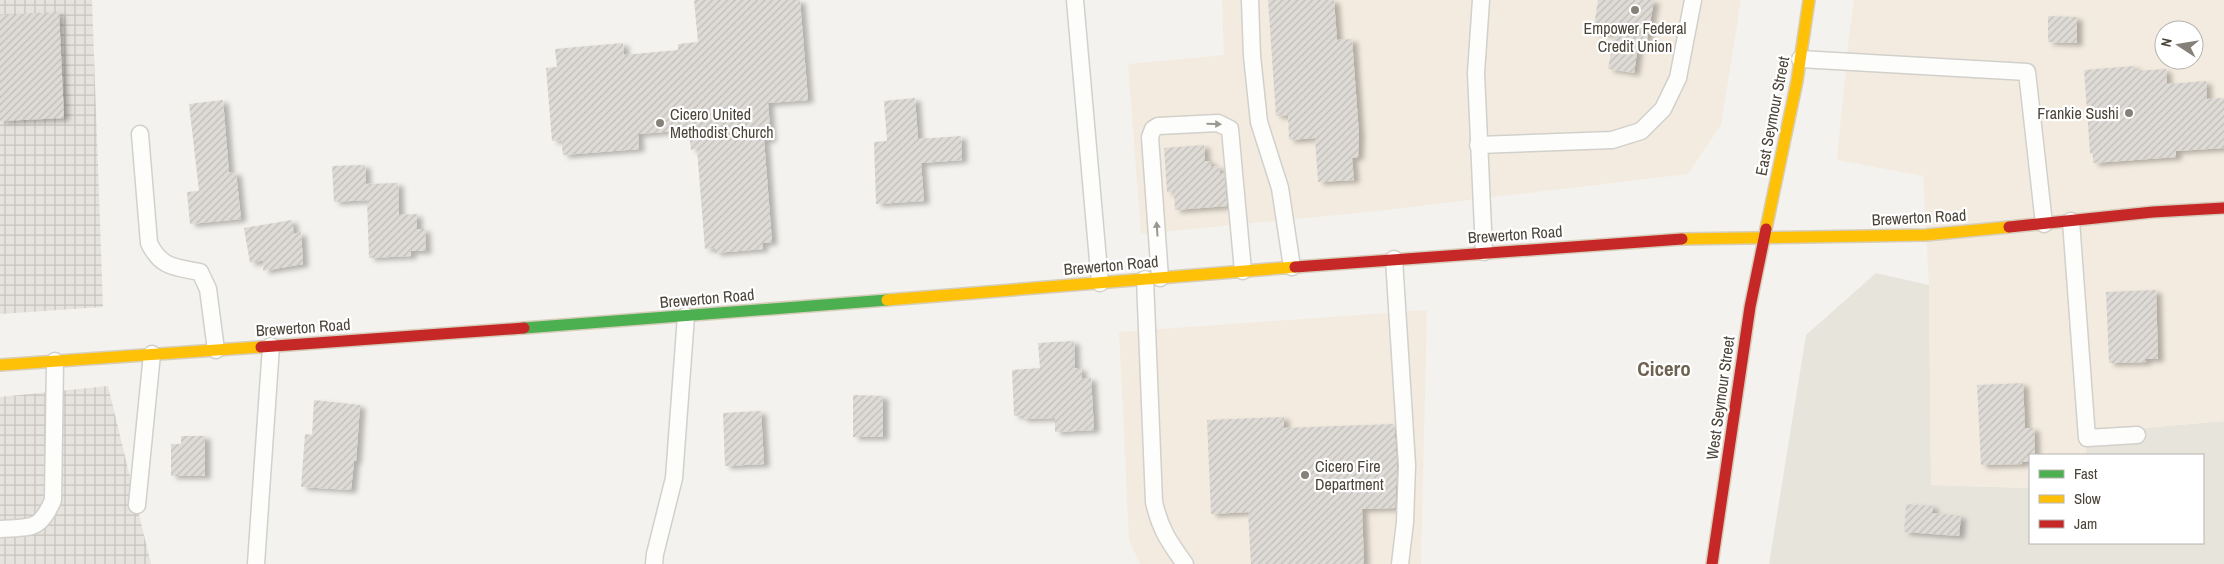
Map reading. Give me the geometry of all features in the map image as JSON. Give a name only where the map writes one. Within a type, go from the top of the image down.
[{"type":"main road","name":"East Seymour Street","points":[[1764,238],[1800,59],[1809,0]]},
{"type":"main road","name":"Brewerton Road","points":[[0,365],[686,316],[1484,252],[1683,239],[1926,235],[2224,208]]},
{"type":"main road","name":"West Seymour Street","points":[[1712,564],[1750,307],[1764,238]]},
{"type":"lane","points":[[1075,0],[1100,283]]},
{"type":"lane","points":[[1250,0],[1252,56],[1259,122],[1280,188],[1292,267]]},
{"type":"lane","points":[[1481,0],[1476,73],[1484,252]]},
{"type":"lane","points":[[1478,145],[1612,140],[1641,131],[1663,109],[1678,78],[1692,0]]},
{"type":"lane","points":[[1800,59],[2027,72],[2044,224]]},
{"type":"lane","points":[[1185,564],[1168,541],[1159,524],[1154,502],[1150,137],[1153,129],[1158,126],[1218,123],[1230,129],[1243,271]]},
{"type":"lane","points":[[140,134],[149,243],[154,253],[165,264],[200,272],[208,289],[216,350]]},
{"type":"lane","points":[[2071,221],[2087,438],[2137,435]]},
{"type":"lane","points":[[1394,259],[1407,465],[1405,522],[1400,564]]},
{"type":"lane","points":[[654,564],[674,478],[686,316]]},
{"type":"lane","points":[[256,564],[271,346]]},
{"type":"lane","points":[[137,506],[152,354]]},
{"type":"lane","points":[[0,529],[32,527],[46,517],[53,500],[55,361]]},
{"type":"shaded area","points":[[0,0],[92,0],[103,307],[0,314]]},
{"type":"shaded area","points":[[1222,0],[1741,0],[1721,125],[1688,174],[1377,211],[1141,234],[1128,64],[1224,55]]},
{"type":"shaded area","points":[[1854,0],[2224,0],[2224,421],[2087,433],[2086,454],[2029,454],[2029,488],[1931,485],[1929,285],[1923,176],[1837,160]]},
{"type":"shaded area","points":[[1876,273],[1929,285],[1931,485],[2029,488],[2029,544],[2204,544],[2204,454],[2086,454],[2086,433],[2224,421],[2224,564],[1769,564],[1806,335]]},
{"type":"shaded area","points":[[1427,310],[1421,564],[1140,564],[1129,540],[1119,332]]},
{"type":"shaded area","points":[[108,386],[151,564],[0,564],[0,397]]},
{"type":"building","name":"Cicero United Methodist Church","points":[[694,0],[800,0],[808,100],[768,103],[771,139],[764,140],[772,242],[762,243],[763,249],[715,253],[715,248],[705,249],[697,149],[691,150],[689,130],[638,134],[639,149],[563,155],[561,140],[552,141],[546,68],[557,67],[555,49],[623,43],[624,55],[678,50],[678,44],[698,42]]},
{"type":"building","points":[[1268,0],[1334,0],[1337,40],[1352,39],[1359,135],[1358,157],[1352,158],[1354,180],[1318,182],[1315,138],[1289,140],[1288,115],[1276,116]]},
{"type":"building","points":[[1598,0],[1654,0],[1647,40],[1639,39],[1634,73],[1608,69],[1614,35],[1593,32]]},
{"type":"building","points":[[59,12],[64,118],[0,121],[0,15]]},
{"type":"building","points":[[2048,16],[2077,17],[2077,43],[2048,42]]},
{"type":"building","points":[[2135,66],[2135,71],[2166,70],[2167,84],[2206,81],[2207,99],[2224,98],[2224,148],[2176,151],[2176,157],[2093,163],[2093,154],[2090,153],[2084,70]]},
{"type":"building","points":[[915,98],[918,139],[961,136],[962,160],[921,163],[924,201],[876,204],[874,142],[887,141],[884,101]]},
{"type":"building","points":[[223,100],[229,173],[236,172],[241,219],[190,224],[187,192],[199,191],[189,104]]},
{"type":"building","points":[[1204,145],[1205,161],[1211,161],[1211,167],[1219,166],[1220,174],[1224,173],[1227,206],[1175,210],[1174,192],[1167,192],[1164,148]]},
{"type":"building","points":[[365,165],[366,184],[398,183],[399,215],[417,214],[417,229],[425,229],[426,251],[411,251],[411,256],[369,258],[367,200],[334,202],[332,166]]},
{"type":"building","points":[[292,220],[294,234],[301,232],[303,264],[263,271],[264,260],[250,263],[244,228]]},
{"type":"building","points":[[2156,290],[2158,359],[2146,359],[2146,362],[2109,363],[2106,292]]},
{"type":"building","points":[[1074,341],[1075,368],[1081,368],[1082,378],[1091,378],[1094,430],[1055,432],[1055,418],[1022,419],[1022,415],[1014,416],[1012,370],[1040,368],[1038,343]]},
{"type":"building","points":[[2023,383],[2025,428],[2034,428],[2035,454],[2029,454],[2029,462],[2022,462],[2022,464],[1981,465],[1977,385]]},
{"type":"building","points":[[853,395],[883,396],[883,437],[853,437]]},
{"type":"building","points":[[314,400],[360,405],[356,461],[354,461],[351,490],[301,487],[305,434],[312,435]]},
{"type":"building","points":[[761,411],[764,464],[725,466],[723,413]]},
{"type":"building","points":[[1284,417],[1284,428],[1394,424],[1397,465],[1395,508],[1362,509],[1364,564],[1251,564],[1248,512],[1211,514],[1207,420]]},
{"type":"building","points":[[181,436],[205,436],[205,476],[171,476],[171,444],[181,444]]},
{"type":"building","points":[[1906,504],[1933,506],[1932,513],[1961,516],[1959,536],[1904,532]]},
{"type":"traffic: fast","points":[[524,328],[887,300]]},
{"type":"traffic: slow","points":[[1766,229],[1797,81],[1809,0]]},
{"type":"traffic: slow","points":[[1682,239],[1926,235],[2009,227]]},
{"type":"traffic: slow","points":[[887,300],[1295,267]]},
{"type":"traffic: slow","points":[[0,365],[261,347]]},
{"type":"traffic: jam","points":[[2009,227],[2153,212],[2224,208]]},
{"type":"traffic: jam","points":[[1712,564],[1750,307],[1766,229]]},
{"type":"traffic: jam","points":[[1295,267],[1682,239]]},
{"type":"traffic: jam","points":[[261,347],[524,328]]},
{"type":"place","name":"Empower Federal Credit Union","points":[[1635,10]]},
{"type":"place","name":"Frankie Sushi","points":[[2129,113]]},
{"type":"place","name":"Cicero United Methodist Church","points":[[660,123]]},
{"type":"place","name":"Cicero Fire Department","points":[[1305,475]]},
{"type":"district","name":"Cicero","points":[[1664,369]]}]
